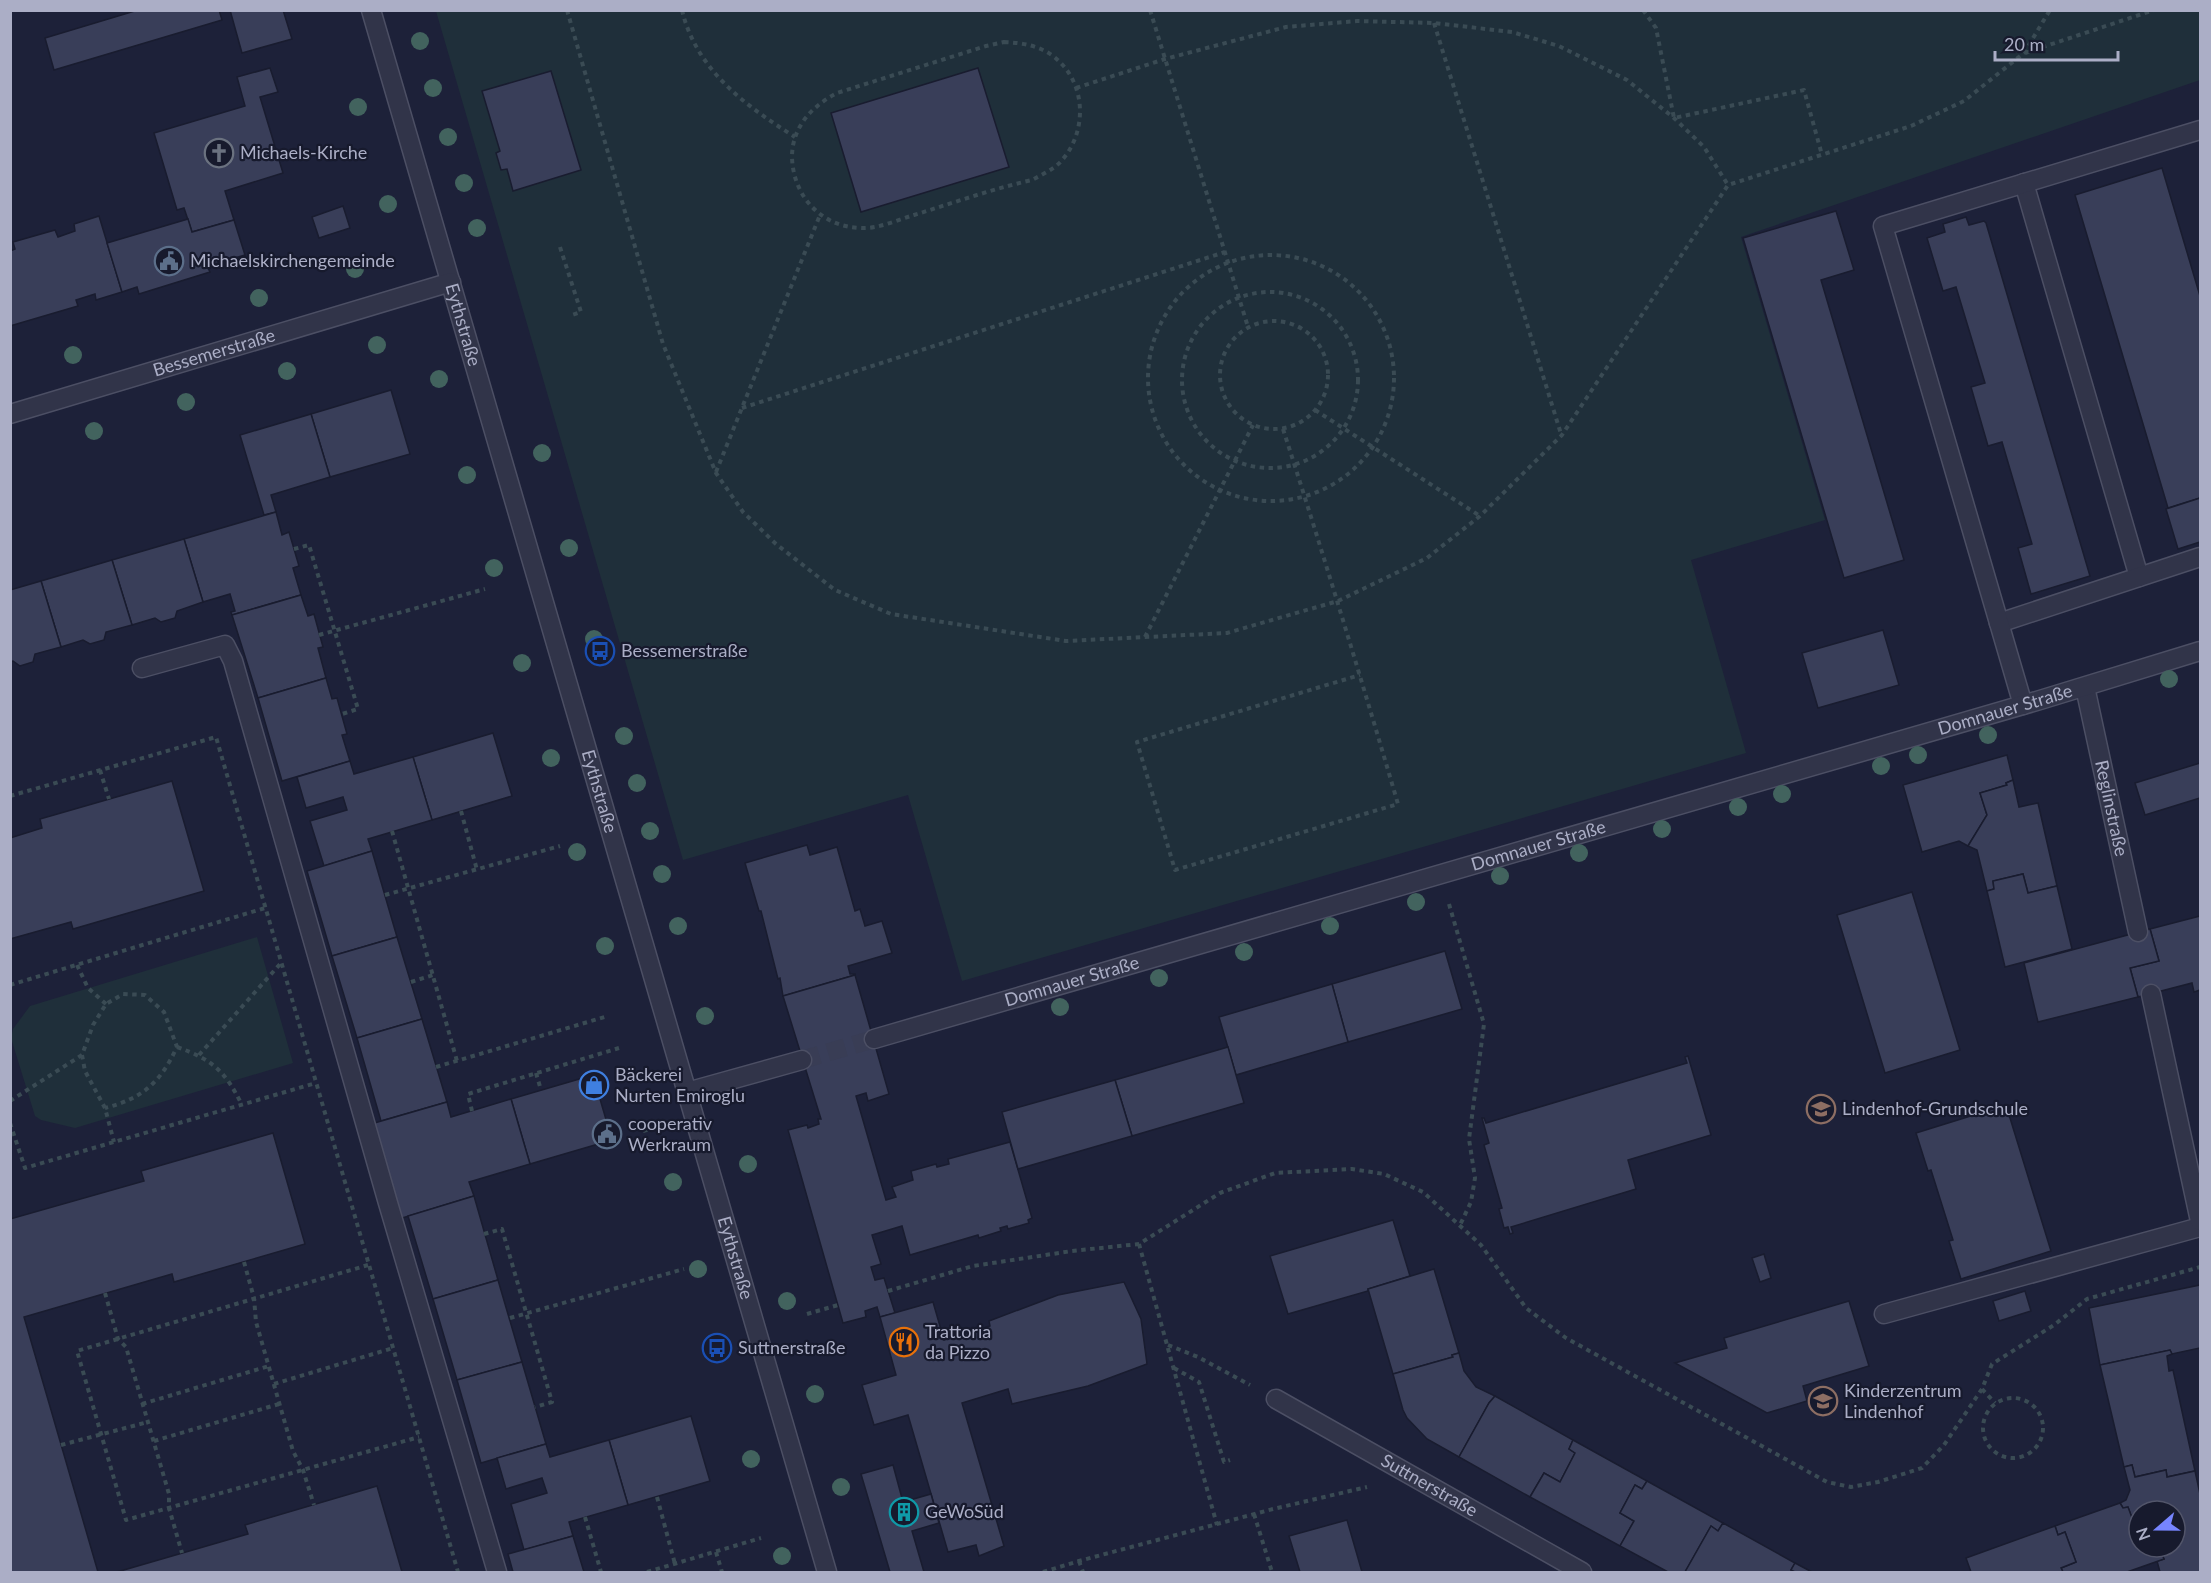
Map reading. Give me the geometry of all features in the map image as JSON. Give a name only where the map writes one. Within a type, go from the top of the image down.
[{"type":"street","name":"Eythstraße","points":[[371,10],[827,1572]]},
{"type":"street","points":[[2023,705],[1882,226],[2200,130]]},
{"type":"street","points":[[2024,183],[2139,577]]},
{"type":"street","name":"Bessemerstraße","points":[[10,414],[451,282]]},
{"type":"street","points":[[1999,622],[2200,557]]},
{"type":"street","points":[[142,668],[225,645],[233,661],[388,1203],[497,1572]]},
{"type":"street","name":"Domnauer Straße","points":[[874,1039],[2085,687],[2200,651]]},
{"type":"street","name":"Reglinstraße","points":[[2085,687],[2138,932]]},
{"type":"street","points":[[2151,994],[2200,1221]]},
{"type":"street","points":[[687,1092],[802,1060]]},
{"type":"street","points":[[1884,1314],[2200,1227]]},
{"type":"street","name":"Suttnerstraße","points":[[1276,1399],[1582,1572]]},
{"type":"path","points":[[567,10],[663,344],[716,473],[743,512],[776,544],[835,590],[891,614],[1066,641],[1227,633],[1338,601],[1427,558],[1480,516],[1562,435],[1728,185],[1911,126],[1964,101],[2024,53],[2050,10]]},
{"type":"path","points":[[682,10],[684,20],[705,62],[738,99],[795,136]]},
{"type":"path","points":[[1150,10],[1248,327]]},
{"type":"path","points":[[1643,10],[1656,28],[1674,118]]},
{"type":"path","points":[[2024,53],[2154,10]]},
{"type":"path","points":[[1077,88],[1165,59],[1286,27],[1357,21],[1434,23],[1512,32],[1559,46],[1627,80],[1674,118],[1704,147],[1728,185]]},
{"type":"path","points":[[1434,23],[1562,435]]},
{"type":"path","points":[[1004,42],[1023,43],[1053,56],[1067,71],[1077,88],[1080,106],[1079,124],[1074,144],[1062,161],[1048,172],[1032,180],[876,227],[846,227],[832,222],[820,214],[802,196],[793,172],[792,154],[795,136],[811,111],[837,93],[1004,42]]},
{"type":"path","points":[[1674,118],[1804,90],[1822,155]]},
{"type":"path","points":[[716,473],[820,214]]},
{"type":"path","points":[[560,248],[581,312],[569,316]]},
{"type":"path","points":[[742,408],[1226,252]]},
{"type":"path","points":[[1273,255],[1318,265],[1345,280],[1365,300],[1379,319],[1390,351],[1394,381],[1383,430],[1373,447],[1355,468],[1319,492],[1278,502],[1250,500],[1221,491],[1196,476],[1170,449],[1158,426],[1149,397],[1148,368],[1154,338],[1168,310],[1189,286],[1204,274],[1228,263],[1273,255]]},
{"type":"path","points":[[1265,292],[1292,295],[1318,306],[1338,324],[1352,349],[1358,376],[1355,403],[1344,429],[1330,445],[1314,457],[1295,465],[1264,469],[1236,462],[1210,446],[1192,422],[1183,394],[1183,364],[1194,336],[1212,313],[1239,298],[1265,292]]},
{"type":"path","points":[[1264,322],[1280,322],[1310,335],[1320,348],[1327,363],[1328,380],[1324,396],[1315,410],[1306,419],[1283,429],[1268,429],[1253,425],[1239,416],[1227,403],[1221,387],[1220,369],[1225,352],[1235,338],[1248,327],[1264,322]]},
{"type":"path","points":[[1315,410],[1480,516]]},
{"type":"path","points":[[1145,637],[1253,425]]},
{"type":"path","points":[[1283,429],[1338,601],[1360,675],[1398,804],[1175,870],[1137,742],[1360,675]]},
{"type":"path","points":[[294,549],[309,545],[358,709],[342,714]]},
{"type":"path","points":[[319,634],[485,589]]},
{"type":"path","points":[[10,796],[216,737],[458,1572]]},
{"type":"path","points":[[100,770],[109,799]]},
{"type":"path","points":[[461,811],[477,870]]},
{"type":"path","points":[[392,831],[457,1061]]},
{"type":"path","points":[[385,895],[560,846]]},
{"type":"path","points":[[1449,904],[1484,1024],[1469,1138],[1475,1178],[1471,1202],[1460,1225]]},
{"type":"path","points":[[10,986],[265,909]]},
{"type":"path","points":[[199,1055],[281,963]]},
{"type":"path","points":[[77,965],[88,988],[106,1004]]},
{"type":"path","points":[[411,982],[433,975]]},
{"type":"path","points":[[10,1101],[81,1055],[93,1025],[106,1004],[123,994],[145,995],[164,1012],[177,1047],[168,1066],[142,1095],[105,1108]]},
{"type":"path","points":[[436,1066],[608,1016]]},
{"type":"path","points":[[177,1047],[199,1055],[212,1063],[231,1082],[242,1105]]},
{"type":"path","points":[[472,1110],[468,1094],[619,1048]]},
{"type":"path","points":[[81,1055],[85,1071],[105,1108],[114,1142]]},
{"type":"path","points":[[536,1073],[541,1090]]},
{"type":"path","points":[[10,1124],[25,1168],[316,1083]]},
{"type":"path","points":[[888,1291],[973,1266],[1072,1251],[1139,1244],[1220,1193],[1275,1173],[1352,1169],[1384,1174],[1423,1192],[1460,1225],[1481,1245],[1526,1308],[1566,1338],[1827,1482],[1851,1487],[1878,1482],[1922,1468],[1944,1445],[1982,1389],[1992,1364],[2055,1325],[2087,1299],[2200,1267]]},
{"type":"path","points":[[484,1234],[502,1229],[552,1402],[535,1407]]},
{"type":"path","points":[[1139,1244],[1217,1525]]},
{"type":"path","points":[[244,1262],[254,1298],[256,1322],[279,1404],[293,1451],[303,1470],[314,1505]]},
{"type":"path","points":[[368,1264],[77,1351],[126,1520],[418,1437]]},
{"type":"path","points":[[510,1318],[684,1269]]},
{"type":"path","points":[[105,1293],[118,1339],[126,1347],[154,1441],[182,1553]]},
{"type":"path","points":[[807,1314],[838,1305]]},
{"type":"path","points":[[1167,1345],[1197,1357],[1276,1399]]},
{"type":"path","points":[[274,1384],[393,1348]]},
{"type":"path","points":[[142,1404],[269,1366]]},
{"type":"path","points":[[1174,1368],[1199,1382],[1224,1462],[1230,1460]]},
{"type":"path","points":[[1982,1389],[1995,1403]]},
{"type":"path","points":[[2014,1398],[2024,1399],[2040,1413],[2043,1434],[2033,1452],[2015,1459],[2005,1458],[1996,1454],[1989,1447],[1984,1438],[1983,1429],[1988,1410],[1995,1403],[2014,1398]]},
{"type":"path","points":[[154,1441],[279,1404]]},
{"type":"path","points":[[61,1445],[148,1422]]},
{"type":"path","points":[[1043,1572],[1254,1514],[1372,1486],[1388,1463]]},
{"type":"path","points":[[657,1497],[675,1564]]},
{"type":"path","points":[[1254,1514],[1272,1572]]},
{"type":"path","points":[[585,1517],[601,1572]]},
{"type":"path","points":[[647,1572],[761,1538]]},
{"type":"path","points":[[716,1552],[722,1572]]},
{"type":"path","points":[[1079,1561],[1083,1572]]},
{"type":"shaded area","points":[[2200,10],[2200,80],[1741,237],[1825,520],[1691,560],[1746,753],[962,981],[908,795],[683,860],[436,11]]},
{"type":"shaded area","points":[[257,937],[293,1063],[75,1128],[41,1120],[35,1116],[11,1038],[13,1029],[30,1006]]},
{"type":"building","points":[[138,10],[219,10],[222,20],[54,70],[45,38]]},
{"type":"building","points":[[230,10],[283,10],[292,39],[242,53]]},
{"type":"building","name":"Michaels-Kirche","points":[[270,68],[278,92],[260,97],[283,173],[225,191],[234,220],[192,232],[184,208],[177,210],[154,133],[245,106],[237,77]]},
{"type":"building","points":[[978,68],[1009,167],[861,212],[831,113]]},
{"type":"building","points":[[551,71],[581,170],[513,191],[507,169],[501,170],[496,153],[500,151],[482,91]]},
{"type":"building","points":[[2162,168],[2200,296],[2200,498],[2168,508],[2075,195]]},
{"type":"building","points":[[343,206],[350,228],[319,238],[312,217]]},
{"type":"building","points":[[1836,211],[1854,270],[1821,280],[1904,560],[1844,578],[1743,238]]},
{"type":"building","points":[[99,216],[122,292],[96,300],[95,294],[76,300],[78,306],[10,326],[10,251],[15,249],[13,242],[55,230],[58,237],[75,231],[74,224]]},
{"type":"building","points":[[1966,217],[1969,225],[1984,221],[1986,223],[2090,576],[2031,594],[2018,548],[2032,544],[2002,442],[1988,446],[1971,387],[1985,383],[1956,287],[1943,291],[1927,238],[1945,232],[1943,224]]},
{"type":"building","name":"Michaelskirchengemeinde","points":[[188,219],[192,232],[234,220],[245,255],[207,266],[210,272],[139,294],[137,287],[122,292],[107,243]]},
{"type":"building","points":[[391,390],[410,454],[330,477],[311,414]]},
{"type":"building","points":[[311,414],[330,477],[271,495],[276,512],[264,515],[240,435]]},
{"type":"building","points":[[2200,498],[2200,542],[2178,549],[2166,509]]},
{"type":"building","points":[[276,512],[282,535],[289,532],[299,566],[293,568],[301,595],[232,615],[231,612],[235,611],[230,594],[203,602],[184,539]]},
{"type":"building","points":[[184,539],[203,602],[177,611],[175,618],[161,622],[155,618],[132,625],[112,560]]},
{"type":"building","points":[[112,560],[132,625],[106,632],[104,640],[90,644],[83,640],[61,647],[41,581]]},
{"type":"building","points":[[41,581],[61,647],[35,654],[33,662],[20,666],[13,661],[10,662],[10,590]]},
{"type":"building","points":[[301,595],[308,616],[314,614],[323,647],[318,648],[326,678],[258,698],[232,615]]},
{"type":"building","points":[[1883,630],[1899,685],[1818,708],[1802,653]]},
{"type":"building","points":[[326,678],[332,699],[337,698],[347,734],[342,735],[350,761],[282,781],[258,698]]},
{"type":"building","points":[[493,733],[512,796],[432,820],[413,757]]},
{"type":"building","points":[[2007,755],[2013,780],[2006,783],[2007,785],[1980,793],[1987,815],[1968,846],[1959,841],[1922,852],[1903,785]]},
{"type":"building","points":[[413,757],[432,820],[368,839],[372,851],[324,866],[310,821],[347,810],[343,797],[306,808],[297,777],[350,761],[354,774]]},
{"type":"building","points":[[2200,763],[2200,798],[2145,815],[2135,783]]},
{"type":"building","points":[[2013,780],[2019,807],[2038,803],[2057,886],[2028,893],[2023,874],[1993,881],[1994,889],[1987,891],[1977,850],[1968,846],[1987,815],[1980,793],[2007,785],[2006,783]]},
{"type":"building","points":[[172,781],[204,891],[73,929],[71,922],[10,939],[10,838],[42,828],[40,819]]},
{"type":"building","points":[[807,845],[810,855],[837,847],[855,911],[860,909],[865,926],[882,921],[892,953],[848,966],[850,974],[855,975],[783,996],[761,911],[759,911],[745,863]]},
{"type":"building","points":[[372,851],[397,937],[332,956],[307,871]]},
{"type":"building","points":[[2023,874],[2028,893],[2057,886],[2072,949],[2005,967],[1987,891],[1994,889],[1993,881]]},
{"type":"building","points":[[1912,892],[1960,1050],[1885,1073],[1837,915]]},
{"type":"building","points":[[2200,916],[2200,990],[2194,992],[2192,983],[2138,997],[2130,968],[2159,961],[2150,929]]},
{"type":"building","points":[[2150,929],[2159,961],[2130,968],[2138,997],[2038,1022],[2024,963]]},
{"type":"building","points":[[397,937],[422,1019],[357,1038],[332,956]]},
{"type":"building","points":[[1445,951],[1462,1009],[1348,1042],[1332,984]]},
{"type":"building","points":[[855,975],[889,1094],[868,1101],[866,1093],[856,1096],[886,1200],[896,1197],[892,1187],[913,1180],[911,1171],[936,1164],[937,1167],[949,1164],[948,1159],[1010,1142],[1032,1218],[1028,1220],[1029,1223],[1008,1229],[1007,1226],[1000,1228],[1001,1231],[979,1238],[978,1235],[910,1255],[902,1226],[872,1235],[881,1264],[871,1267],[875,1280],[884,1278],[895,1313],[880,1317],[877,1307],[865,1311],[866,1317],[843,1323],[788,1130],[807,1125],[808,1128],[819,1124],[818,1119],[821,1119],[783,996]]},
{"type":"building","points":[[1332,984],[1348,1042],[1236,1075],[1219,1017]]},
{"type":"building","points":[[422,1019],[447,1102],[381,1121],[357,1038]]},
{"type":"building","points":[[1228,1047],[1244,1103],[1132,1136],[1115,1080]]},
{"type":"building","points":[[1688,1056],[1711,1135],[1628,1160],[1636,1189],[1511,1227],[1513,1233],[1510,1234],[1508,1227],[1504,1228],[1499,1209],[1502,1208],[1484,1145],[1489,1143],[1482,1118],[1486,1123],[1687,1063],[1685,1057]]},
{"type":"building","points":[[593,1075],[612,1140],[530,1164],[511,1099]]},
{"type":"building","points":[[1115,1080],[1132,1136],[1018,1169],[1002,1112]]},
{"type":"building","points":[[511,1099],[530,1164],[469,1182],[474,1196],[399,1219],[371,1124],[447,1102],[451,1117]]},
{"type":"building","points":[[2006,1105],[2051,1251],[1961,1279],[1949,1241],[1953,1240],[1931,1170],[1928,1171],[1916,1133]]},
{"type":"building","points":[[273,1133],[305,1244],[174,1282],[172,1274],[24,1317],[98,1572],[10,1572],[10,1219],[144,1181],[141,1171]]},
{"type":"building","points":[[474,1196],[498,1280],[433,1299],[408,1216]]},
{"type":"building","points":[[1393,1220],[1410,1276],[1368,1289],[1368,1291],[1288,1314],[1270,1256]]},
{"type":"building","points":[[1764,1254],[1771,1278],[1760,1282],[1752,1258]]},
{"type":"building","points":[[1434,1269],[1459,1353],[1452,1355],[1453,1357],[1393,1374],[1368,1289]]},
{"type":"building","points":[[498,1280],[522,1362],[457,1380],[433,1299]]},
{"type":"building","points":[[1124,1282],[1141,1319],[1147,1364],[1088,1386],[1012,1404],[1008,1389],[962,1403],[1004,1546],[979,1556],[976,1545],[948,1552],[908,1415],[874,1425],[862,1385],[896,1375],[880,1317],[933,1302],[944,1340],[990,1326],[989,1321],[1058,1295]]},
{"type":"building","points":[[2200,1285],[2200,1348],[2172,1354],[2170,1350],[2100,1365],[2089,1308]]},
{"type":"building","points":[[2025,1291],[2031,1311],[1999,1321],[1993,1301]]},
{"type":"building","points":[[1849,1301],[1869,1366],[1803,1386],[1807,1401],[1767,1413],[1675,1363],[1727,1348],[1724,1338]]},
{"type":"building","points":[[2170,1350],[2172,1354],[2167,1356],[2169,1371],[2173,1370],[2195,1471],[2167,1477],[2166,1470],[2135,1477],[2132,1465],[2124,1467],[2100,1365]]},
{"type":"building","points":[[1459,1353],[1464,1371],[1476,1387],[1495,1396],[1459,1457],[1427,1439],[1407,1418],[1393,1374],[1453,1357],[1452,1355]]},
{"type":"building","points":[[522,1362],[546,1444],[481,1463],[457,1380]]},
{"type":"building","points":[[1495,1396],[1573,1440],[1569,1449],[1575,1453],[1560,1482],[1544,1473],[1530,1497],[1459,1457]]},
{"type":"building","points":[[691,1416],[710,1481],[628,1505],[609,1440]]},
{"type":"building","points":[[609,1440],[628,1505],[569,1522],[573,1536],[524,1550],[511,1504],[547,1493],[542,1478],[506,1489],[497,1458],[546,1444],[550,1457]]},
{"type":"building","points":[[1573,1440],[1647,1481],[1642,1489],[1635,1485],[1620,1513],[1634,1521],[1620,1546],[1530,1497],[1544,1473],[1560,1482],[1575,1453],[1569,1449]]},
{"type":"building","name":"GeWoSüd","points":[[893,1465],[903,1502],[931,1494],[939,1523],[912,1531],[924,1572],[890,1572],[861,1474]]},
{"type":"building","points":[[2132,1465],[2135,1477],[2166,1470],[2167,1477],[2195,1471],[2200,1494],[2200,1572],[2160,1572],[2157,1561],[2187,1559],[2187,1499],[2127,1499],[2127,1507],[2123,1508],[2120,1503],[2126,1500],[2130,1490],[2124,1467]]},
{"type":"building","points":[[1647,1481],[1723,1523],[1718,1531],[1711,1526],[1685,1572],[1668,1572],[1620,1546],[1634,1521],[1620,1513],[1635,1485],[1642,1489]]},
{"type":"building","points":[[377,1486],[402,1572],[117,1572],[248,1534],[245,1525]]},
{"type":"building","points":[[2120,1503],[2123,1508],[2127,1507],[2127,1559],[2164,1559],[2127,1572],[2063,1572],[2061,1568],[2076,1562],[2065,1532],[2058,1535],[2055,1526]]},
{"type":"building","points":[[1347,1520],[1362,1572],[1300,1572],[1289,1536]]},
{"type":"building","points":[[1723,1523],[1795,1563],[1791,1570],[1795,1572],[1685,1572],[1711,1526],[1718,1531]]},
{"type":"building","points":[[2055,1526],[2058,1535],[2065,1532],[2076,1562],[2061,1568],[2063,1572],[1971,1572],[1966,1558]]},
{"type":"building","points":[[573,1536],[584,1572],[513,1572],[508,1554]]},
{"type":"building","points":[[1795,1563],[1812,1572],[1791,1570]]},
{"type":"tunnel","points":[[802,1060],[874,1039]]},
{"type":"place","name":"Michaels-Kirche","points":[[219,153]]},
{"type":"place","name":"Michaelskirchengemeinde","points":[[169,261]]},
{"type":"place","name":"Bessemerstraße","points":[[600,651]]},
{"type":"place","name":"Bäckerei Nurten Emiroglu","points":[[594,1085]]},
{"type":"place","name":"Lindenhof-Grundschule","points":[[1821,1109]]},
{"type":"place","name":"cooperativ Werkraum","points":[[607,1134]]},
{"type":"place","name":"Trattoria da Pizzo","points":[[904,1342]]},
{"type":"place","name":"Suttnerstraße","points":[[717,1348]]},
{"type":"place","name":"Kinderzentrum Lindenhof","points":[[1823,1401]]},
{"type":"place","name":"GeWoSüd","points":[[904,1512]]}]
